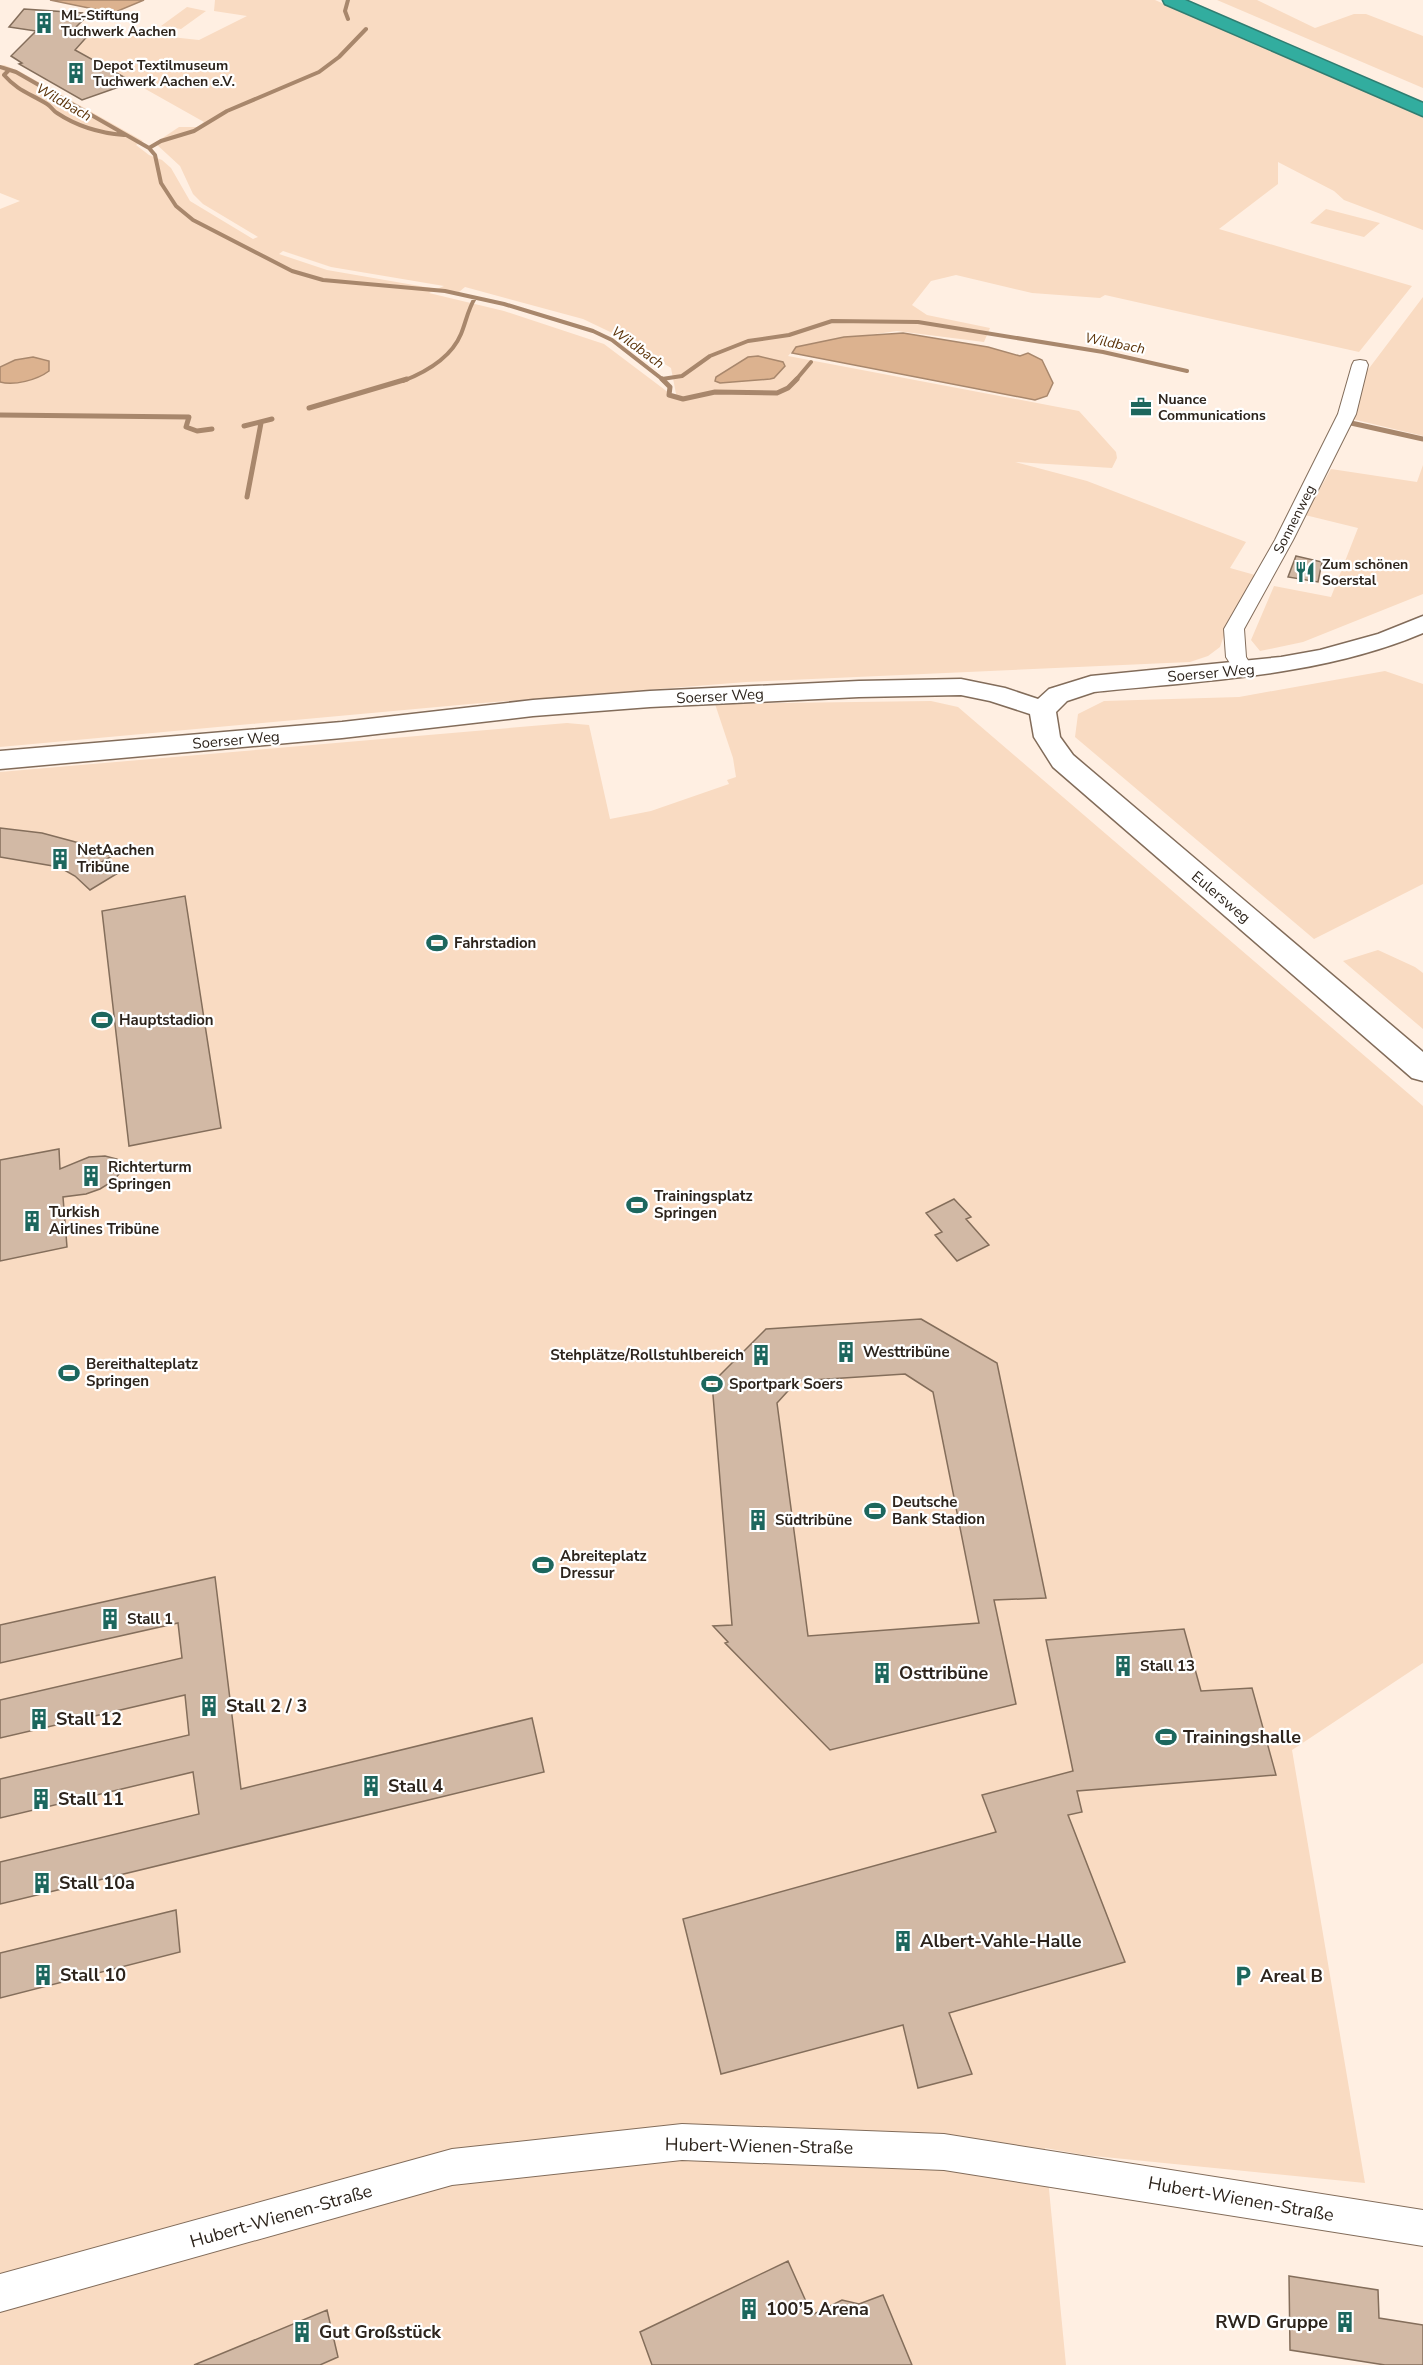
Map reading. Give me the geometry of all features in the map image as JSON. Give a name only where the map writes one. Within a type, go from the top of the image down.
[{"type":"highway","points":[[1171,0],[1423,110]]},
{"type":"highway","points":[[1200,0],[1423,97]]},
{"type":"street","name":"Sonnenweg","points":[[1244,670],[1236,657],[1234,629],[1284,540],[1347,414],[1360,365]]},
{"type":"street","name":"Soerser Weg","points":[[0,760],[342,730],[533,708],[708,696],[961,687],[996,694],[1043,710],[1058,695],[1090,684],[1244,670],[1323,657],[1386,639],[1423,624]]},
{"type":"street","name":"Eulersweg","points":[[1043,710],[1042,727],[1046,739],[1063,761],[1423,1070]]},
{"type":"street","name":"Hubert-Wienen-Straße","points":[[0,2293],[452,2167],[682,2142],[944,2152],[1423,2228]]},
{"type":"shaded area","points":[[50,0],[144,0],[113,13]]},
{"type":"shaded area","points":[[215,0],[1155,0],[1423,117],[1423,230],[1344,200],[1334,191],[1278,162],[1278,184],[1219,229],[1412,286],[1359,352],[1105,295],[1100,298],[1032,293],[956,275],[931,281],[912,305],[927,315],[990,328],[984,342],[897,331],[813,343],[796,347],[788,356],[1079,411],[1116,452],[1117,458],[1112,468],[1015,462],[1087,481],[1246,542],[1230,568],[1255,575],[1230,618],[1220,647],[1208,656],[1190,662],[746,682],[470,704],[0,747],[0,209],[20,201],[0,193],[0,66],[4,65],[19,71],[143,141],[136,145],[171,168],[190,201],[253,239],[258,237],[203,204],[193,194],[180,166],[155,143],[179,127],[197,127],[204,122],[69,46],[92,35],[104,39],[113,36],[123,38],[143,34],[199,40],[247,16],[214,11]],"holes":[[[283,251],[331,267],[444,286],[437,289],[327,270],[279,254]],[[465,287],[583,319],[625,339],[671,368],[677,399],[604,344],[504,311],[429,293],[437,289],[459,292]]]},
{"type":"shaded area","points":[[1217,0],[1257,0],[1315,28],[1354,14],[1366,14],[1423,36],[1423,88]]},
{"type":"shaded area","points":[[187,7],[206,11],[181,29],[161,26]]},
{"type":"shaded area","points":[[1326,209],[1380,223],[1364,237],[1310,223]]},
{"type":"shaded area","points":[[1423,297],[1423,436],[1352,419],[1367,371]]},
{"type":"shaded area","points":[[903,333],[988,347],[1020,356],[1028,353],[1042,360],[1053,383],[1047,396],[1035,400],[792,353],[796,347],[844,337]]},
{"type":"shaded area","points":[[758,356],[783,362],[785,366],[774,378],[770,379],[720,383],[715,381],[716,377],[748,357]]},
{"type":"shaded area","points":[[33,357],[49,361],[49,371],[25,381],[0,382],[0,367],[15,360]]},
{"type":"shaded area","points":[[1423,465],[1423,594],[1303,642],[1260,651],[1251,640],[1274,586],[1331,597],[1358,528],[1305,515],[1331,469],[1417,482]]},
{"type":"shaded area","points":[[1385,671],[1423,684],[1423,884],[1314,939],[1075,737],[1078,714],[1104,701],[1239,697]]},
{"type":"shaded area","name":"Sportpark Soers","points":[[931,701],[958,707],[1423,1106],[1423,1663],[1292,1750],[1365,2183],[1084,2155],[1045,2148],[1066,2365],[0,2365],[0,772],[567,723],[589,725],[610,819],[651,811],[729,784],[727,780],[736,777],[733,758],[715,704]]},
{"type":"shaded area","points":[[1378,950],[1423,973],[1423,1029],[1343,961]]},
{"type":"building","points":[[24,9],[82,13],[79,16],[86,17],[73,30],[92,31],[75,50],[133,82],[82,100],[19,64],[22,63],[11,56],[36,31],[9,27]]},
{"type":"building","name":"Zum schönen Soerstal","points":[[1296,556],[1322,562],[1318,582],[1288,577]]},
{"type":"building","name":"NetAachen Tribüne","points":[[0,828],[42,833],[83,844],[112,856],[100,863],[118,873],[90,890],[75,876],[59,867],[0,857]]},
{"type":"building","points":[[185,896],[221,1128],[129,1146],[102,911]]},
{"type":"building","name":"Turkish Airlines Tribüne","points":[[59,1149],[60,1169],[89,1157],[105,1156],[117,1159],[119,1174],[100,1189],[86,1194],[63,1197],[67,1247],[0,1261],[0,1160]]},
{"type":"building","points":[[954,1199],[971,1217],[966,1219],[989,1245],[957,1261],[935,1235],[942,1232],[926,1213]]},
{"type":"building","name":"Deutsche Bank Stadion","points":[[921,1319],[997,1363],[1046,1598],[994,1600],[1016,1704],[830,1750],[725,1643],[728,1642],[713,1626],[732,1625],[712,1383],[766,1329]],"holes":[[[905,1374],[933,1392],[979,1623],[808,1636],[777,1403],[797,1381]]]},
{"type":"building","points":[[215,1577],[241,1789],[532,1718],[544,1772],[0,1904],[0,1862],[199,1814],[193,1772],[0,1818],[0,1779],[189,1735],[185,1695],[0,1738],[0,1700],[182,1658],[178,1623],[0,1663],[0,1625]]},
{"type":"building","name":"Albert-Vahle-Halle","points":[[1184,1629],[1201,1691],[1252,1688],[1276,1775],[1077,1791],[1082,1812],[1068,1815],[1125,1962],[949,2013],[972,2074],[918,2088],[903,2025],[721,2074],[683,1919],[996,1832],[982,1795],[1073,1771],[1046,1640]]},
{"type":"building","name":"Stall 10","points":[[176,1910],[180,1952],[0,1998],[0,1953]]},
{"type":"building","name":"100’5 Arena","points":[[788,2261],[812,2315],[842,2300],[859,2304],[883,2295],[912,2365],[652,2365],[640,2332]]},
{"type":"building","name":"RWD Gruppe","points":[[1289,2276],[1378,2290],[1379,2318],[1423,2325],[1423,2365],[1385,2365],[1290,2350]]},
{"type":"building","name":"Gut Großstück","points":[[327,2310],[338,2357],[320,2365],[194,2365]]},
{"type":"waterway","points":[[348,0],[345,11],[348,19]]},
{"type":"waterway","points":[[149,148],[161,141],[194,131],[227,111],[319,72],[339,57],[366,29]]},
{"type":"waterway","name":"Wildbach","points":[[0,67],[16,72],[149,148]]},
{"type":"waterway","name":"Wildbach","points":[[9,70],[4,75],[14,85],[47,104],[65,118],[106,133],[124,135]]},
{"type":"waterway","name":"Wildbach","points":[[149,148],[155,155],[161,183],[176,206],[193,220],[292,271],[323,280],[445,291],[504,304],[593,331],[612,340],[662,379]]},
{"type":"waterway","points":[[403,381],[429,369],[451,350],[457,343],[475,298]]},
{"type":"waterway","name":"Wildbach","points":[[662,379],[682,376],[710,356],[748,341],[789,335],[832,321],[918,322],[1103,352],[1187,371]]},
{"type":"waterway","points":[[795,381],[811,362]]},
{"type":"waterway","points":[[309,408],[407,379]]},
{"type":"waterway","points":[[662,379],[670,387],[669,395],[683,399],[715,392],[777,393],[788,388],[795,381]]},
{"type":"waterway","points":[[0,415],[189,417],[186,427],[197,431],[212,429]]},
{"type":"waterway","points":[[244,426],[272,419]]},
{"type":"waterway","points":[[247,497],[261,423]]},
{"type":"waterway","name":"Wildbach","points":[[1351,423],[1423,439]]},
{"type":"place","name":"ML-Stiftung Tuchwerk Aachen","points":[[44,23]]},
{"type":"place","name":"Depot Textilmuseum Tuchwerk Aachen e.V.","points":[[76,73]]},
{"type":"place","name":"Nuance Communications","points":[[1141,407]]},
{"type":"place","name":"Zum schönen Soerstal","points":[[1305,572]]},
{"type":"place","name":"NetAachen Tribüne","points":[[60,859]]},
{"type":"place","name":"Fahrstadion","points":[[437,943]]},
{"type":"place","name":"Hauptstadion","points":[[102,1020]]},
{"type":"place","name":"Richterturm Springen","points":[[91,1176]]},
{"type":"place","name":"Trainingsplatz Springen","points":[[637,1205]]},
{"type":"place","name":"Turkish Airlines Tribüne","points":[[32,1221]]},
{"type":"place","name":"Westtribüne","points":[[846,1352]]},
{"type":"place","name":"Stehplätze/Rollstuhlbereich","points":[[761,1355]]},
{"type":"place","name":"Bereithalteplatz Springen","points":[[69,1373]]},
{"type":"place","name":"Sportpark Soers","points":[[712,1384]]},
{"type":"place","name":"Deutsche Bank Stadion","points":[[875,1511]]},
{"type":"place","name":"Südtribüne","points":[[758,1520]]},
{"type":"place","name":"Abreiteplatz Dressur","points":[[543,1565]]},
{"type":"place","name":"Stall 1","points":[[110,1619]]},
{"type":"place","name":"Stall 13","points":[[1123,1666]]},
{"type":"place","name":"Osttribüne","points":[[882,1673]]},
{"type":"place","name":"Stall 2 / 3","points":[[209,1706]]},
{"type":"place","name":"Stall 12","points":[[39,1719]]},
{"type":"place","name":"Trainingshalle","points":[[1166,1737]]},
{"type":"place","name":"Stall 4","points":[[371,1786]]},
{"type":"place","name":"Stall 11","points":[[41,1799]]},
{"type":"place","name":"Stall 10a","points":[[42,1883]]},
{"type":"place","name":"Albert-Vahle-Halle","points":[[903,1941]]},
{"type":"place","name":"Stall 10","points":[[43,1975]]},
{"type":"place","name":"Areal B","points":[[1243,1976]]},
{"type":"place","name":"100’5 Arena","points":[[749,2309]]},
{"type":"place","name":"RWD Gruppe","points":[[1345,2322]]},
{"type":"place","name":"Gut Großstück","points":[[302,2332]]}]
